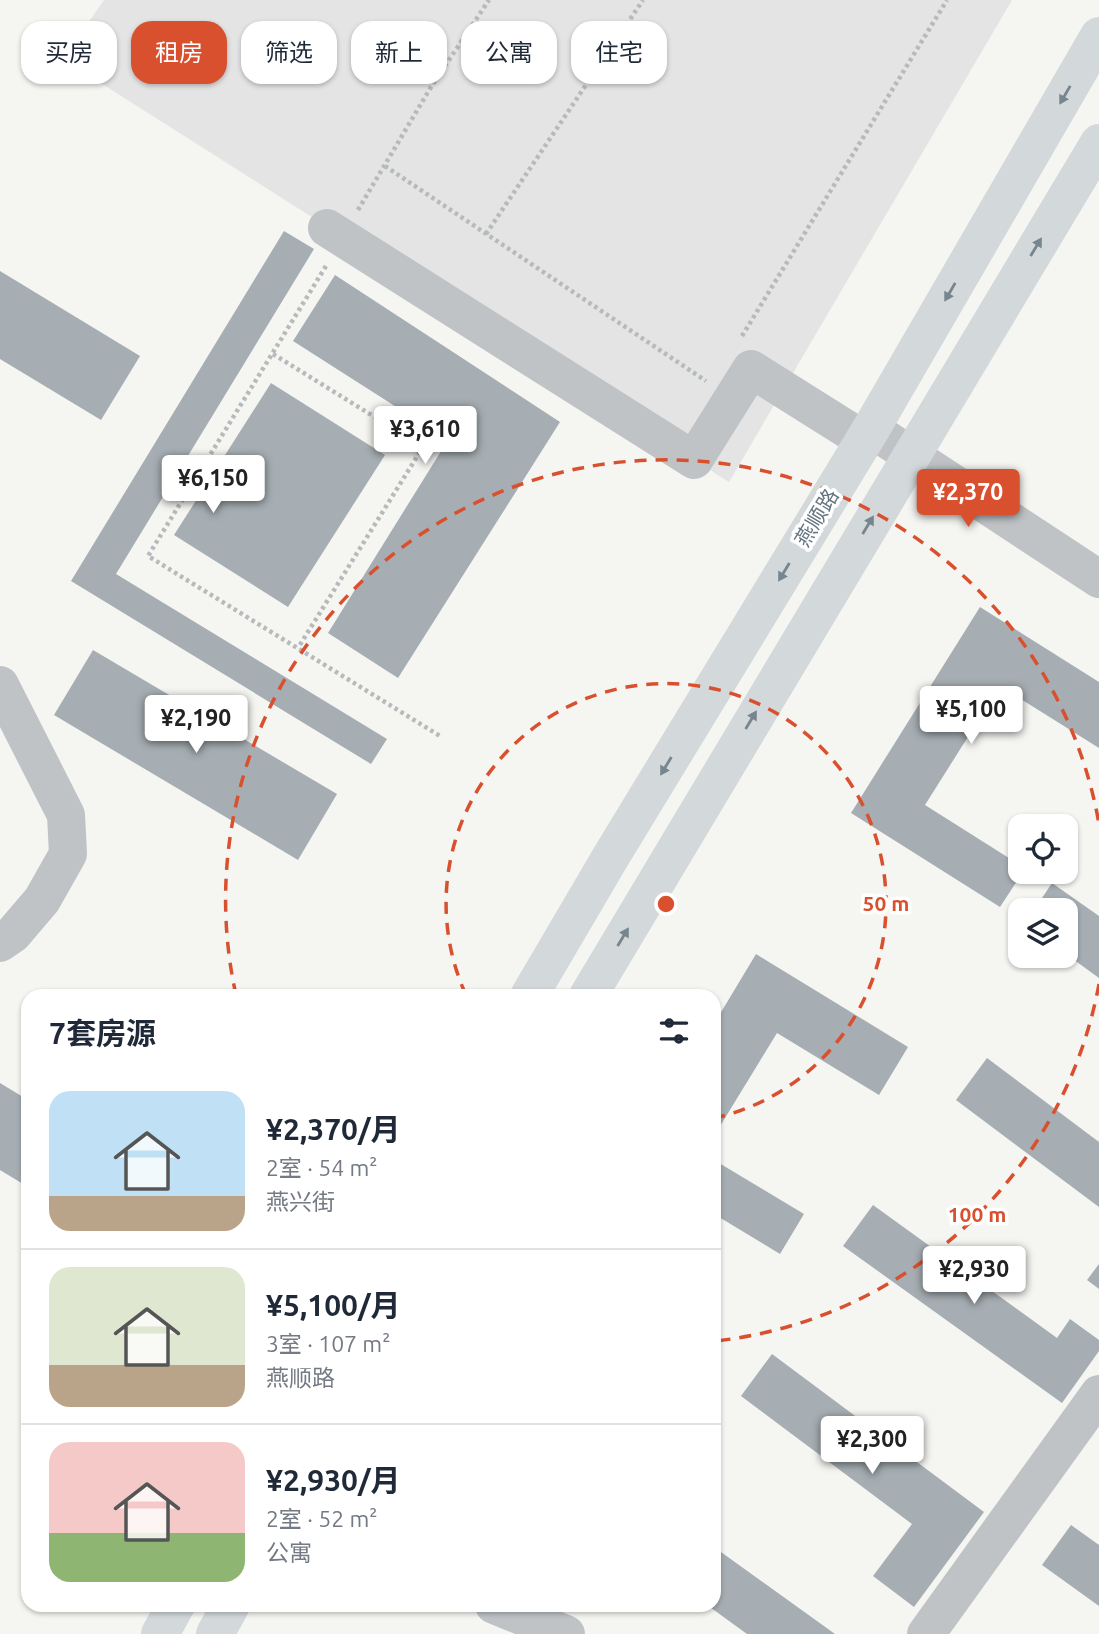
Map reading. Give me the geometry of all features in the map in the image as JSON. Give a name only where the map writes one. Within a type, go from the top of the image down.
[{"type":"main road","name":"燕顺路","points":[[533,989],[867,434],[1099,36]]},
{"type":"main road","points":[[592,989],[1099,143]]},
{"type":"main road","points":[[160,1634],[172,1612]]},
{"type":"main road","points":[[215,1634],[226,1612]]},
{"type":"street","points":[[335,233],[694,460],[751,369],[867,434],[911,455],[1099,579]]},
{"type":"street","points":[[0,685],[65,815],[68,854],[42,900],[13,934],[0,943]]},
{"type":"street","points":[[926,1634],[1099,1394]]},
{"type":"street","points":[[511,1612],[566,1634]]},
{"type":"path","points":[[440,736],[148,556],[273,354],[335,233],[384,166],[489,0]]},
{"type":"path","points":[[486,234],[643,0]]},
{"type":"path","points":[[741,338],[947,0]]},
{"type":"path","points":[[384,166],[712,385]]},
{"type":"path","points":[[273,354],[423,447],[298,648]]},
{"type":"shaded area","points":[[104,0],[1012,0],[729,482],[102,84],[117,84],[117,21],[89,21]]},
{"type":"building","points":[[284,231],[314,249],[116,574],[387,739],[371,764],[71,581]]},
{"type":"building","points":[[0,271],[140,356],[101,420],[0,359]]},
{"type":"building","points":[[335,275],[560,422],[398,678],[328,633],[448,440],[293,341]]},
{"type":"building","points":[[271,383],[385,455],[288,607],[174,535]]},
{"type":"building","points":[[980,607],[1099,682],[1099,748],[1000,686],[925,805],[1008,857],[1008,884],[1015,884],[1000,907],[851,813]]},
{"type":"building","points":[[93,650],[337,794],[298,860],[54,715]]},
{"type":"building","points":[[1053,884],[1073,898],[1042,898]]},
{"type":"building","points":[[1078,901],[1099,916],[1099,978],[1078,963]]},
{"type":"building","points":[[756,954],[908,1047],[879,1095],[777,1033],[721,1125],[721,1012]]},
{"type":"building","points":[[987,1058],[1099,1142],[1099,1207],[956,1100]]},
{"type":"building","points":[[0,1083],[21,1096],[21,1183],[0,1170]]},
{"type":"building","points":[[721,1164],[804,1214],[780,1254],[721,1218]]},
{"type":"building","points":[[873,1205],[1057,1338],[1070,1319],[1099,1340],[1099,1351],[1062,1403],[843,1246]]},
{"type":"building","points":[[1099,1264],[1099,1289],[1087,1280]]},
{"type":"building","points":[[772,1354],[984,1512],[914,1607],[873,1576],[912,1524],[741,1396]]},
{"type":"building","points":[[1071,1525],[1099,1545],[1099,1606],[1042,1565]]},
{"type":"building","points":[[721,1552],[835,1634],[747,1634],[717,1612],[721,1612]]}]
